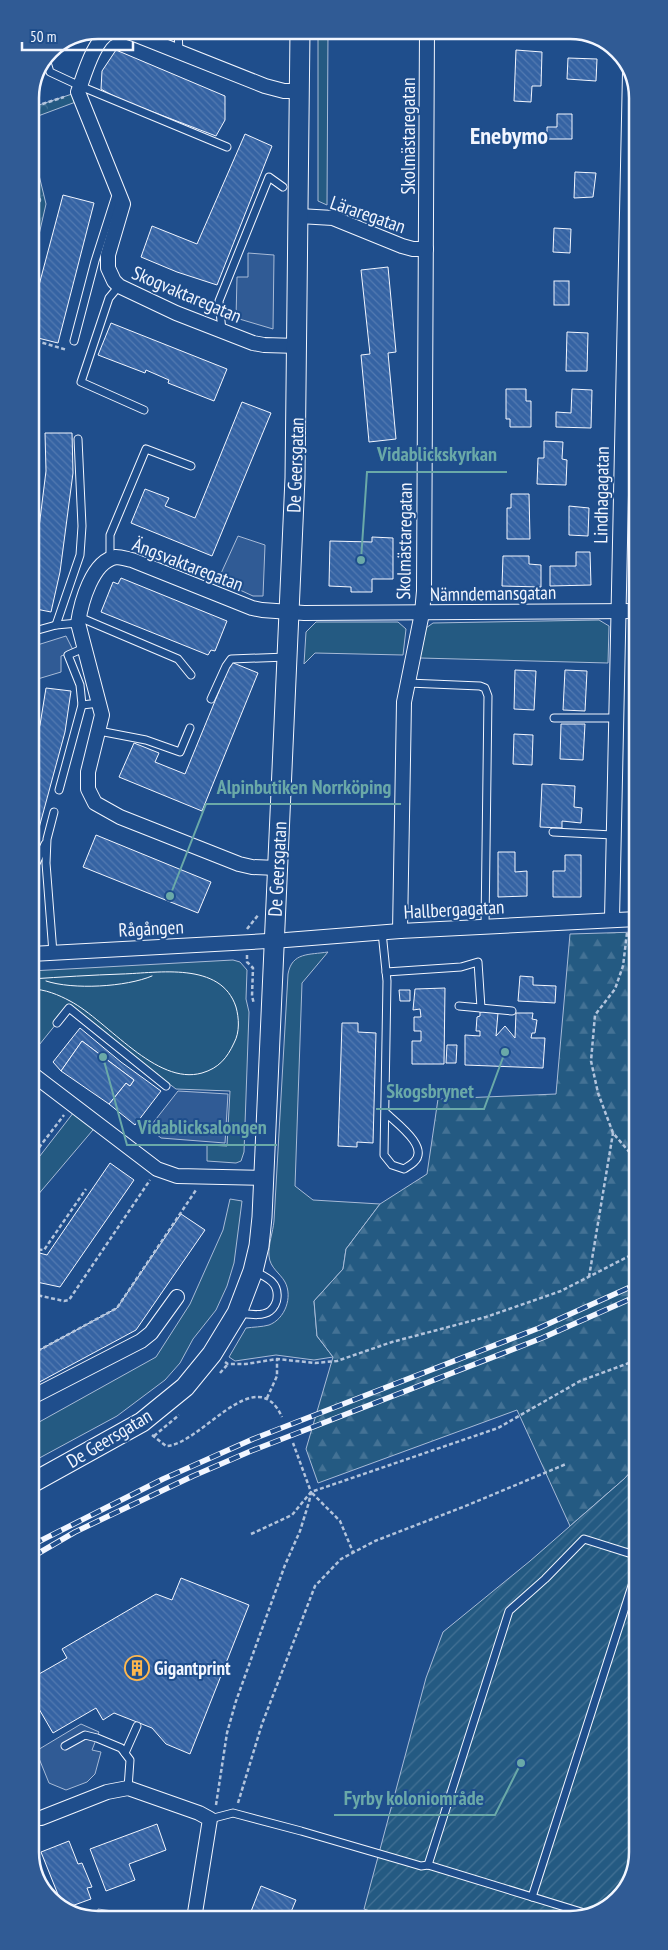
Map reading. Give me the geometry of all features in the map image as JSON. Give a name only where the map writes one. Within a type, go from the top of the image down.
[{"type":"main road","name":"De Geersgatan","points":[[39,1479],[142,1422],[185,1387],[212,1354],[237,1313],[253,1271],[261,1226],[295,478],[300,39]]},
{"type":"street","points":[[79,89],[100,39]]},
{"type":"street","points":[[146,39],[265,86],[284,91],[300,92]]},
{"type":"street","name":"Skolmästaregatan","points":[[400,931],[404,702],[422,613],[424,591],[428,39]]},
{"type":"street","name":"Skogvaktaregatan","points":[[79,89],[123,204],[101,258],[114,281],[119,286],[176,313],[222,331],[264,345],[298,346]]},
{"type":"street","name":"Lindhagagatan","points":[[612,919],[629,117]]},
{"type":"street","name":"Läraregatan","points":[[298,216],[333,218],[402,246],[413,249],[426,249]]},
{"type":"street","name":"Ängsvaktaregatan","points":[[278,868],[252,867],[239,864],[120,817],[95,803],[88,789],[88,772],[102,715],[78,620],[80,607],[95,572],[104,562],[117,557],[132,560],[252,608],[289,612]]},
{"type":"street","name":"Nämndemansgatan","points":[[289,612],[629,611]]},
{"type":"street","name":"Hallbergagatan","points":[[274,940],[382,932],[629,919]]},
{"type":"street","name":"Rågången","points":[[39,954],[274,940]]},
{"type":"street","points":[[39,1079],[157,1169],[177,1176],[263,1178]]},
{"type":"street","points":[[39,1393],[141,1341],[151,1332],[177,1297]]},
{"type":"street","points":[[39,1818],[107,1792],[128,1788],[199,1813],[210,1819],[195,1911]]},
{"type":"lane","points":[[178,39],[179,52]]},
{"type":"lane","points":[[48,66],[50,72],[79,89],[227,148]]},
{"type":"lane","points":[[222,331],[219,301],[269,177],[283,187]]},
{"type":"lane","points":[[74,341],[101,258]]},
{"type":"lane","points":[[119,286],[109,298],[88,356],[81,382],[144,410]]},
{"type":"lane","points":[[56,624],[80,555],[82,526],[78,439]]},
{"type":"lane","points":[[110,560],[110,535],[146,449],[191,466]]},
{"type":"lane","points":[[39,629],[78,620],[178,659],[191,675]]},
{"type":"lane","points":[[59,790],[82,705],[80,685],[68,654],[84,648]]},
{"type":"lane","points":[[212,699],[226,666],[231,659],[287,657]]},
{"type":"lane","points":[[408,683],[480,686],[485,688],[488,696],[485,926]]},
{"type":"lane","points":[[82,705],[99,703]]},
{"type":"lane","points":[[554,718],[616,718]]},
{"type":"lane","points":[[99,731],[146,740],[180,752],[190,728]]},
{"type":"lane","points":[[39,856],[47,839],[54,812]]},
{"type":"lane","points":[[553,832],[613,835]]},
{"type":"lane","points":[[47,839],[46,863],[53,953]]},
{"type":"lane","points":[[382,932],[386,972],[386,1112],[384,1155],[392,1166],[404,1169],[415,1162],[418,1152],[417,1143],[386,1112]]},
{"type":"lane","points":[[386,972],[461,966],[478,962],[481,1008]]},
{"type":"lane","points":[[459,1006],[512,1011]]},
{"type":"lane","points":[[57,1023],[69,1008],[166,1086]]},
{"type":"lane","points":[[237,1313],[259,1314],[270,1311],[277,1302],[278,1290],[274,1283],[253,1271]]},
{"type":"lane","points":[[428,1865],[509,1611],[553,1571],[584,1539],[629,1553]]},
{"type":"lane","points":[[532,1897],[629,1595]]},
{"type":"lane","points":[[125,1753],[137,1726]]},
{"type":"lane","points":[[65,1746],[85,1736],[97,1738],[121,1748],[130,1760],[128,1788]]},
{"type":"lane","points":[[210,1819],[233,1813],[404,1862],[421,1866],[428,1865],[578,1911]]},
{"type":"path","points":[[39,105],[79,89]]},
{"type":"path","points":[[39,342],[88,356]]},
{"type":"path","points":[[257,1009],[252,996],[253,968],[246,958],[247,927],[259,913]]},
{"type":"path","points":[[629,937],[624,966],[616,990],[595,1015],[591,1061],[598,1093],[613,1133],[629,1152]]},
{"type":"path","points":[[39,1147],[72,1103]]},
{"type":"path","points":[[589,1277],[613,1133]]},
{"type":"path","points":[[39,1296],[64,1301],[69,1300],[157,1169]]},
{"type":"path","points":[[39,1350],[116,1308],[205,1176]]},
{"type":"path","points":[[39,1250],[44,1250],[86,1189]]},
{"type":"path","points":[[212,1354],[228,1364],[276,1360],[315,1363],[337,1361],[392,1342],[495,1314],[561,1291],[629,1256]]},
{"type":"path","points":[[266,1399],[277,1376],[276,1360]]},
{"type":"path","points":[[251,1534],[292,1515],[311,1492],[498,1428],[580,1381],[629,1363]]},
{"type":"path","points":[[142,1422],[160,1443],[166,1446],[174,1446],[245,1399],[260,1396],[277,1407],[282,1417]]},
{"type":"path","points":[[293,1443],[311,1492],[340,1520],[353,1552]]},
{"type":"path","points":[[233,1813],[262,1724],[315,1586],[341,1559],[374,1541],[463,1508],[566,1464]]},
{"type":"path","points":[[210,1819],[216,1805],[227,1733],[236,1701],[285,1565],[300,1531],[311,1492]]},
{"type":"green space","points":[[318,39],[328,39],[327,205],[318,201]]},
{"type":"green space","points":[[78,92],[81,100],[39,116],[39,105]]},
{"type":"green space","points":[[39,175],[46,204],[39,235]]},
{"type":"green space","points":[[599,620],[609,626],[608,663],[420,658],[426,628],[433,623]]},
{"type":"green space","points":[[316,622],[398,622],[406,629],[403,655],[315,653],[304,664],[306,632]]},
{"type":"green space","points":[[629,932],[629,1474],[570,1526],[517,1410],[318,1483],[306,1449],[333,1357],[317,1336],[314,1301],[343,1269],[346,1249],[380,1204],[427,1174],[438,1099],[556,1094],[570,934]]},
{"type":"green space","points":[[328,952],[302,983],[295,1186],[313,1200],[380,1204],[346,1249],[343,1269],[314,1301],[317,1336],[333,1357],[314,1360],[276,1355],[235,1361],[229,1357],[246,1328],[266,1326],[275,1322],[283,1313],[288,1301],[285,1282],[271,1264],[269,1252],[274,1221],[288,974],[290,967],[297,958],[308,954]]},
{"type":"green space","points":[[233,960],[240,962],[247,970],[246,999],[249,1012],[244,1152],[241,1161],[236,1163],[207,1161],[207,1145],[227,1146],[230,1091],[176,1089],[69,1008],[39,1045],[39,971]]},
{"type":"green space","points":[[77,1108],[98,1124],[39,1194],[39,1157]]},
{"type":"green space","points":[[230,1199],[242,1201],[234,1263],[227,1286],[216,1310],[193,1339],[180,1363],[165,1380],[117,1416],[39,1458],[39,1422],[156,1357],[190,1304],[223,1230]]},
{"type":"green space","points":[[629,1474],[629,1860],[623,1878],[617,1888],[609,1897],[593,1907],[578,1911],[370,1911],[364,1909],[426,1678],[443,1632],[530,1561]]},
{"type":"shaded area","points":[[248,253],[274,255],[273,329],[236,318],[237,277],[248,277]]},
{"type":"shaded area","points":[[238,536],[265,545],[263,596],[253,596],[218,580]]},
{"type":"shaded area","points":[[66,636],[74,652],[61,656],[61,672],[39,679],[39,644]]},
{"type":"shaded area","points":[[178,1091],[228,1094],[225,1143],[161,1138],[149,1128]]},
{"type":"shaded area","points":[[81,1724],[99,1732],[92,1750],[101,1752],[95,1774],[87,1782],[66,1790],[49,1783],[39,1758],[39,1749]]},
{"type":"building","points":[[116,50],[225,96],[225,120],[216,136],[140,107],[138,108],[101,89],[102,71]]},
{"type":"building","points":[[516,50],[542,52],[541,86],[532,86],[531,102],[514,101]]},
{"type":"building","points":[[568,58],[597,59],[596,81],[567,79]]},
{"type":"building","points":[[557,114],[572,114],[572,139],[547,139],[547,127],[557,127]]},
{"type":"building","points":[[245,134],[272,146],[217,285],[177,272],[141,257],[152,226],[197,244]]},
{"type":"building","points":[[575,172],[596,173],[593,197],[574,198]]},
{"type":"building","points":[[63,195],[94,203],[58,343],[39,338],[39,285]]},
{"type":"building","points":[[554,228],[571,229],[570,253],[553,252]]},
{"type":"building","points":[[388,267],[396,352],[388,353],[396,439],[369,442],[361,355],[370,354],[361,270]]},
{"type":"building","points":[[554,281],[569,281],[569,305],[554,305]]},
{"type":"building","points":[[111,323],[227,369],[214,401],[168,383],[169,380],[146,370],[145,373],[98,355]]},
{"type":"building","points":[[567,332],[588,333],[587,371],[566,371]]},
{"type":"building","points":[[506,389],[526,389],[526,401],[531,401],[531,427],[510,427],[510,419],[506,419]]},
{"type":"building","points":[[572,389],[592,390],[591,428],[556,427],[556,412],[571,413]]},
{"type":"building","points":[[242,402],[271,413],[212,556],[131,523],[145,489],[169,498],[165,506],[195,518]]},
{"type":"building","points":[[45,433],[72,433],[73,473],[60,572],[51,612],[39,610],[39,528],[46,471]]},
{"type":"building","points":[[544,441],[563,442],[562,459],[567,460],[566,485],[537,484],[538,458],[544,458]]},
{"type":"building","points":[[511,494],[529,494],[530,539],[507,539],[507,508],[511,508]]},
{"type":"building","points":[[569,506],[589,508],[588,536],[569,535]]},
{"type":"building","points":[[372,537],[393,538],[393,579],[372,579],[372,592],[351,592],[351,587],[329,586],[330,541],[372,542]]},
{"type":"building","points":[[576,552],[590,552],[591,585],[550,586],[550,566],[576,566]]},
{"type":"building","points":[[503,556],[529,556],[529,564],[541,565],[541,587],[502,586]]},
{"type":"building","points":[[121,578],[227,621],[215,651],[211,650],[208,655],[101,612],[113,582],[118,584]]},
{"type":"building","points":[[231,662],[258,673],[202,811],[119,777],[134,743],[159,753],[155,762],[185,774]]},
{"type":"building","points":[[515,670],[536,671],[534,710],[514,709]]},
{"type":"building","points":[[565,670],[587,671],[585,711],[563,710]]},
{"type":"building","points":[[46,688],[71,691],[65,732],[39,828],[39,729]]},
{"type":"building","points":[[561,724],[585,724],[583,760],[560,759]]},
{"type":"building","points":[[514,734],[533,735],[532,765],[513,764]]},
{"type":"building","points":[[542,784],[575,786],[574,807],[582,808],[581,823],[562,821],[562,828],[540,827]]},
{"type":"building","points":[[96,835],[211,882],[198,913],[83,867]]},
{"type":"building","points":[[498,852],[515,852],[515,872],[527,871],[527,896],[498,897]]},
{"type":"building","points":[[565,855],[581,855],[581,897],[553,897],[553,871],[565,871]]},
{"type":"building","points":[[520,976],[533,977],[533,985],[556,986],[555,1003],[518,1001]]},
{"type":"building","points":[[445,988],[444,1064],[412,1064],[412,1041],[421,1041],[421,1031],[414,1031],[414,1017],[421,1017],[420,1009],[413,1010],[415,989]]},
{"type":"building","points":[[399,990],[410,990],[410,1001],[400,1001]]},
{"type":"building","points":[[480,1011],[498,1013],[496,1036],[505,1026],[515,1038],[516,1013],[533,1013],[532,1019],[537,1020],[535,1033],[532,1033],[531,1038],[545,1038],[543,1068],[465,1065],[465,1035],[480,1036],[480,1031],[476,1031],[477,1017],[480,1016]]},
{"type":"building","points":[[342,1023],[358,1023],[358,1032],[376,1033],[373,1143],[357,1142],[357,1147],[338,1146]]},
{"type":"building","points":[[80,1028],[121,1062],[161,1091],[135,1125],[109,1104],[126,1083],[130,1086],[134,1080],[82,1041],[61,1071],[53,1062]]},
{"type":"building","points":[[82,1041],[134,1080],[130,1086],[126,1083],[109,1104],[61,1071]]},
{"type":"building","points":[[447,1045],[457,1045],[456,1063],[446,1063]]},
{"type":"building","points":[[110,1163],[134,1180],[60,1287],[39,1282],[39,1253],[47,1255]]},
{"type":"building","points":[[181,1214],[205,1230],[136,1330],[39,1382],[39,1350],[117,1308]]},
{"type":"building","name":"Gigantprint","points":[[181,1578],[249,1605],[190,1754],[166,1744],[152,1728],[114,1713],[103,1720],[96,1708],[53,1733],[39,1709],[39,1674],[67,1658],[62,1649],[156,1594],[172,1600]]},
{"type":"building","points":[[157,1824],[166,1850],[129,1864],[135,1880],[106,1891],[90,1849]]},
{"type":"building","points":[[69,1841],[78,1864],[82,1863],[92,1887],[87,1888],[91,1899],[73,1906],[59,1896],[41,1852]]},
{"type":"building","points":[[261,1886],[296,1900],[291,1911],[251,1911]]},
{"type":"tram line","points":[[39,978],[170,972],[203,976],[217,982],[228,992],[237,1011],[237,1034],[234,1043],[222,1062],[208,1071],[185,1074],[167,1070],[133,1049],[85,1010],[52,993],[39,990]]},
{"type":"tram line","points":[[46,981],[70,986],[99,986],[128,983],[152,976]]},
{"type":"railway","points":[[39,1541],[163,1479],[253,1439],[539,1328],[629,1288]]},
{"type":"railway","points":[[39,1553],[75,1532],[193,1476],[251,1451],[542,1338],[629,1300]]},
{"type":"place","name":"Vidablickskyrkan","points":[[361,560]]},
{"type":"place","name":"Alpinbutiken Norrköping","points":[[170,896]]},
{"type":"place","name":"Skogsbrynet","points":[[505,1052]]},
{"type":"place","name":"Vidablicksalongen","points":[[103,1057]]},
{"type":"place","name":"Gigantprint","points":[[137,1668]]},
{"type":"place","name":"Fyrby koloniområde","points":[[521,1763]]},
{"type":"district","name":"Enebymo","points":[[509,135]]}]
